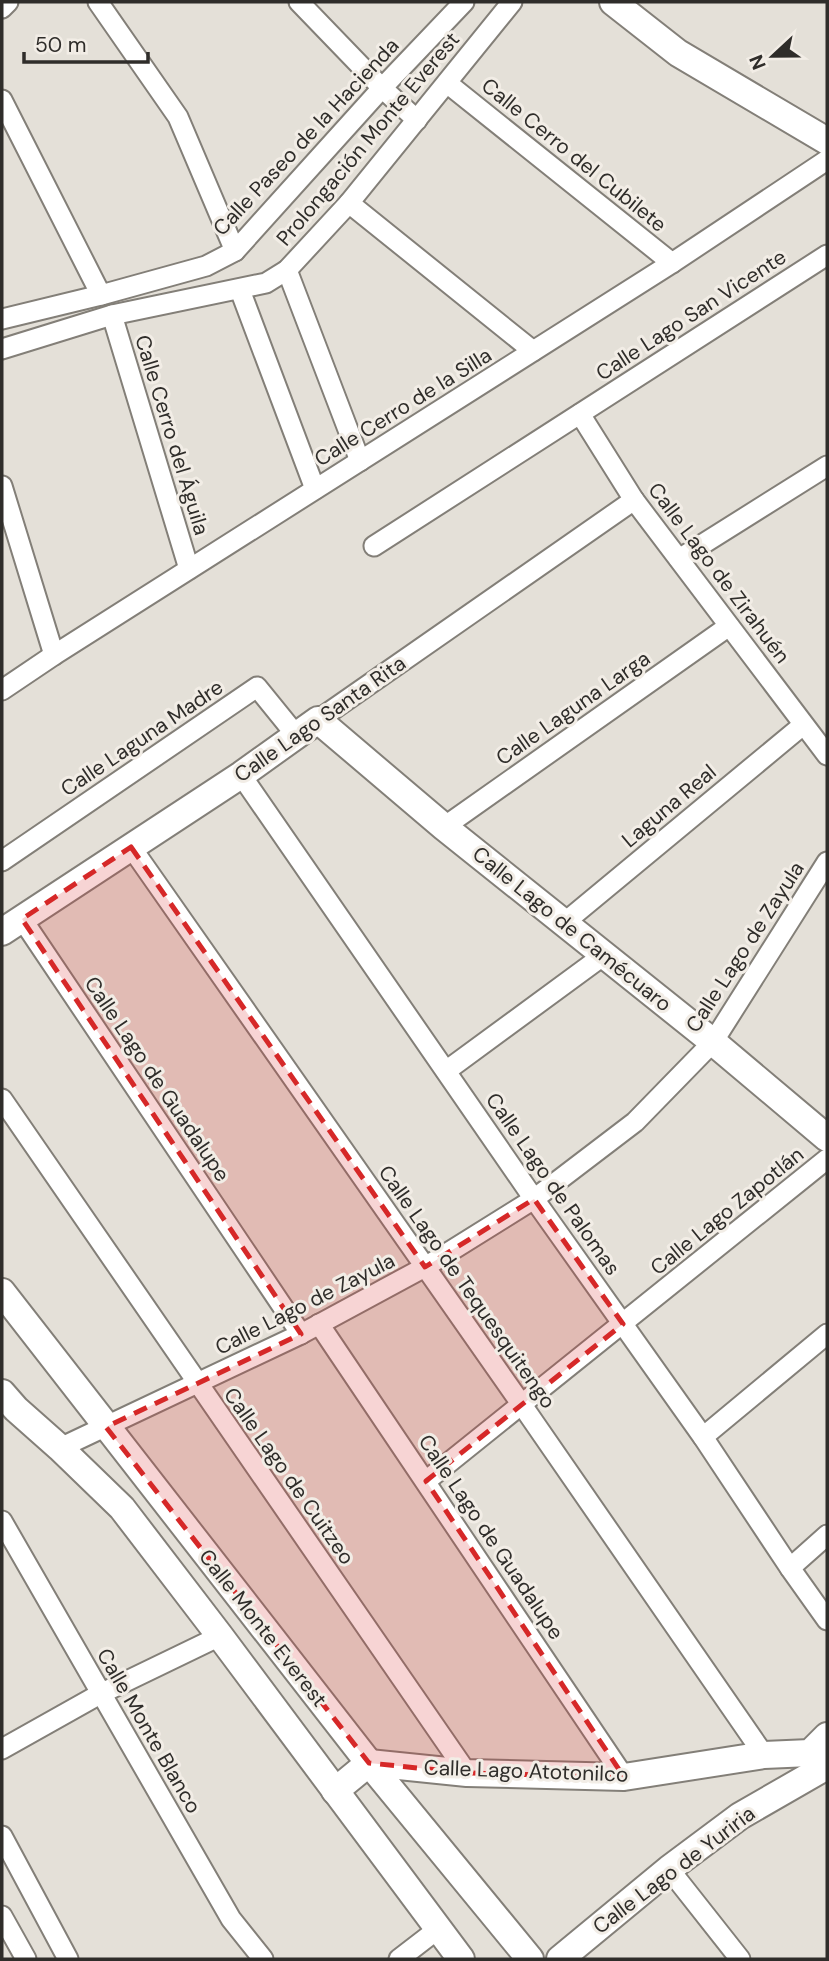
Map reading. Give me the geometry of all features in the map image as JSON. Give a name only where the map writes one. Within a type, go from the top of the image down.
[{"type":"street","points":[[2,8],[9,2]]},
{"type":"street","points":[[98,2],[178,117],[235,251]]},
{"type":"street","points":[[299,2],[382,88],[417,120]]},
{"type":"street","name":"Calle Paseo de la Hacienda","points":[[2,319],[206,266],[235,251],[382,88],[464,2]]},
{"type":"street","name":"Prolongación Monte Everest","points":[[2,349],[112,315],[266,283],[287,270],[349,203],[512,2]]},
{"type":"street","points":[[613,2],[678,53],[827,141]]},
{"type":"street","name":"Calle Cerro del Cubilete","points":[[447,83],[672,263]]},
{"type":"street","points":[[2,100],[101,295]]},
{"type":"street","name":"Calle Cerro de la Silla","points":[[2,690],[672,263],[827,160]]},
{"type":"street","points":[[349,203],[533,351]]},
{"type":"street","name":"Calle Lago San Vicente","points":[[374,546],[827,255]]},
{"type":"street","points":[[287,270],[360,461]]},
{"type":"street","points":[[240,290],[316,489]]},
{"type":"street","name":"Calle Cerro del Águila","points":[[112,315],[189,569]]},
{"type":"street","name":"Calle Lago de Zirahuén","points":[[580,414],[634,500],[827,755]]},
{"type":"street","points":[[679,559],[824,473]]},
{"type":"street","points":[[2,486],[54,655]]},
{"type":"street","name":"Calle Lago Santa Rita","points":[[12,925],[241,775],[634,500]]},
{"type":"street","name":"Calle Laguna Larga","points":[[444,827],[729,626]]},
{"type":"street","name":"Calle Laguna Madre","points":[[2,861],[257,687],[296,735]]},
{"type":"street","name":"Calle Lago de Camécuaro","points":[[318,720],[444,827],[713,1042],[827,1138]]},
{"type":"street","name":"Laguna Real","points":[[564,923],[803,725]]},
{"type":"street","name":"Calle Lago de Palomas","points":[[241,775],[534,1199],[703,1437],[827,1620]]},
{"type":"street","name":"Calle Lago de Tequesquitengo","points":[[131,847],[764,1755]]},
{"type":"street","name":"Calle Lago de Zayula","points":[[60,1448],[301,1334],[425,1267],[534,1199],[635,1122],[713,1042],[827,862]]},
{"type":"street","name":"Calle Lago de Guadalupe","points":[[12,925],[301,1334]]},
{"type":"street","points":[[446,1071],[604,955]]},
{"type":"street","name":"Calle Lago de Cuitzeo","points":[[2,1099],[467,1773]]},
{"type":"street","name":"Calle Lago Zapotlán","points":[[426,1481],[827,1160]]},
{"type":"street","name":"Calle Monte Everest","points":[[2,1292],[369,1763],[530,1959]]},
{"type":"street","name":"Calle Lago de Guadalupe","points":[[319,1324],[624,1777]]},
{"type":"street","points":[[703,1437],[827,1334]]},
{"type":"street","name":"Calle Monte Everest","points":[[2,1393],[122,1508],[461,1959]]},
{"type":"street","name":"Calle Monte Blanco","points":[[2,1521],[231,1919],[263,1959]]},
{"type":"street","points":[[790,1568],[827,1535]]},
{"type":"street","points":[[2,1749],[100,1694],[220,1636]]},
{"type":"street","name":"Calle Lago Atotonilco","points":[[369,1763],[467,1773],[624,1777],[764,1755],[822,1760]]},
{"type":"street","name":"Calle Lago de Yuriria","points":[[560,1959],[669,1869],[822,1760]]},
{"type":"street","points":[[335,1791],[369,1763]]},
{"type":"street","points":[[2,1836],[68,1959]]},
{"type":"street","points":[[669,1869],[740,1959]]},
{"type":"street","points":[[2,1916],[26,1959]]},
{"type":"street","points":[[399,1959],[438,1929]]},
{"type":"highlighted area","points":[[131,847],[425,1267],[534,1199],[623,1324],[426,1481],[624,1777],[467,1773],[369,1763],[106,1427],[301,1334],[22,919]]}]
